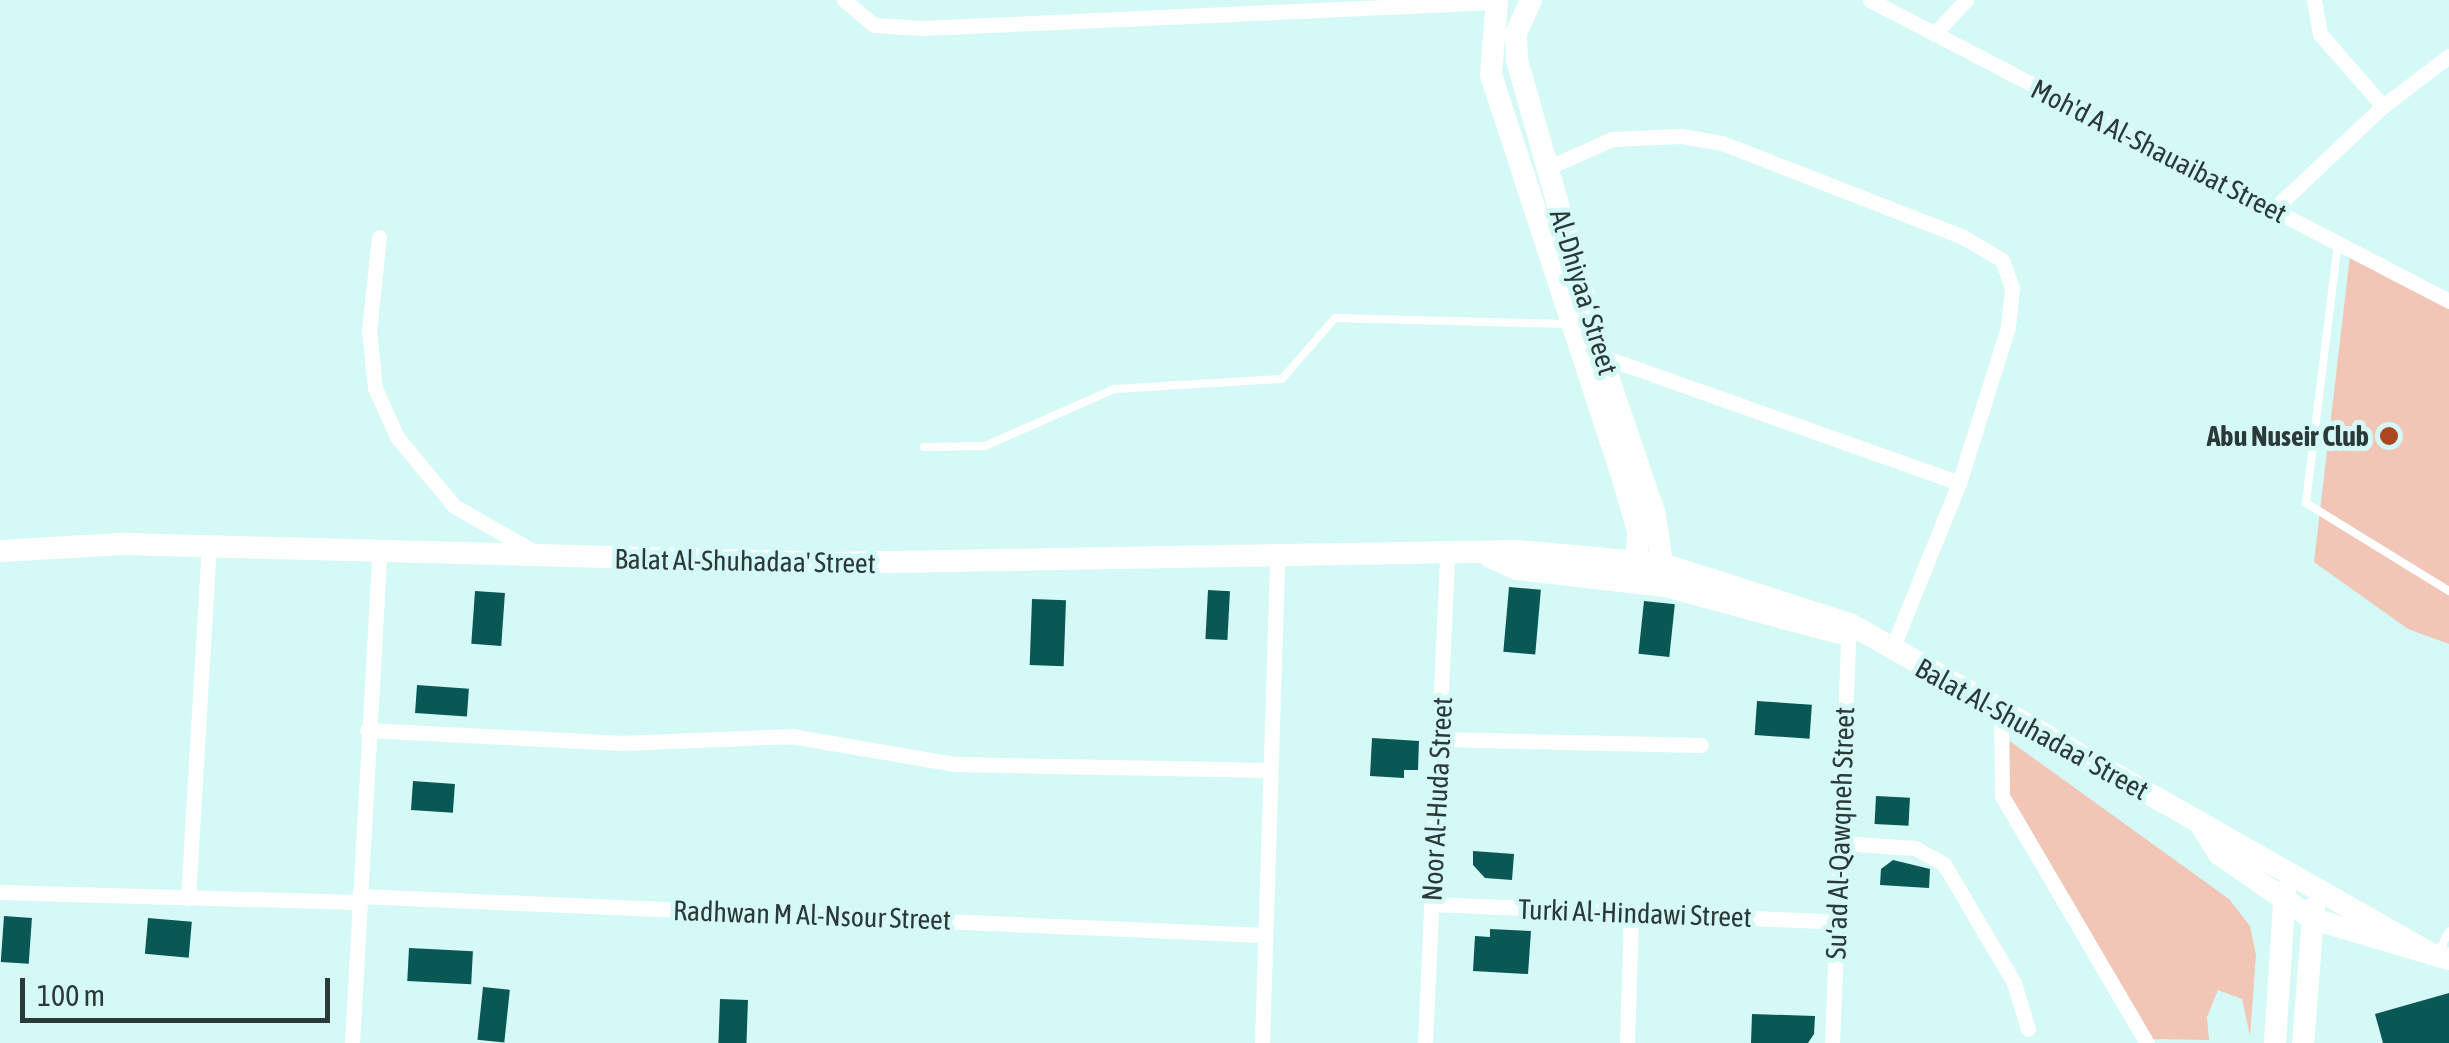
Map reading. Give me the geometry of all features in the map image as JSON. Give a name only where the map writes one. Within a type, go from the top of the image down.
[{"type":"street","points":[[844,0],[874,25],[922,28],[1496,1]]},
{"type":"street","name":"Al-Dhiyaa‘ Street","points":[[1531,0],[1516,32],[1517,60],[1601,356],[1639,457],[1649,573]]},
{"type":"street","name":"Moh'd A Al-Shauaibat Street","points":[[1870,0],[1936,32],[2051,99],[2275,208],[2449,301]]},
{"type":"street","points":[[1936,32],[1966,0]]},
{"type":"street","points":[[2314,0],[2320,34],[2383,106]]},
{"type":"street","name":"Al-Dhiyaa‘ Street","points":[[1496,1],[1491,75],[1629,500],[1649,573]]},
{"type":"street","points":[[2275,208],[2383,106],[2449,56]]},
{"type":"street","points":[[1547,168],[1612,139],[1681,136],[1722,143],[1963,237],[2002,260],[2012,288],[2008,327],[1958,483],[1892,652]]},
{"type":"street","points":[[379,238],[369,330],[375,388],[397,437],[454,506],[546,558]]},
{"type":"street","points":[[1601,356],[1958,483]]},
{"type":"street","name":"Balat Al-Shuhadaa' Street","points":[[0,551],[106,544],[832,564],[1490,556],[1518,552],[1649,573],[1852,631],[2001,709],[2202,826],[2437,955]]},
{"type":"street","points":[[188,898],[209,549]]},
{"type":"street","points":[[352,1043],[379,553]]},
{"type":"street","name":"Noor Al-Huda Street","points":[[1425,1043],[1447,554]]},
{"type":"street","points":[[1262,1043],[1277,557]]},
{"type":"street","name":"Su‘ad Al-Qawqneh Street","points":[[1832,1043],[1852,631]]},
{"type":"street","points":[[2001,709],[2002,796],[2146,1043]]},
{"type":"street","points":[[368,730],[620,743],[791,736],[954,764],[1269,770]]},
{"type":"street","points":[[1439,739],[1701,745]]},
{"type":"street","name":"Balat Al-Shuhadaa' Street","points":[[2202,826],[2219,854],[2313,919],[2437,955]]},
{"type":"street","points":[[1841,842],[1915,848],[1944,864],[2014,983],[2028,1029]]},
{"type":"street","points":[[2275,1043],[2286,872]]},
{"type":"street","points":[[2303,1043],[2316,890]]},
{"type":"street","name":"Radhwan M Al-Nsour Street","points":[[0,892],[358,899],[1265,935]]},
{"type":"street","name":"Turki Al-Hindawi Street","points":[[1432,904],[1837,922]]},
{"type":"street","points":[[1627,1043],[1631,913]]},
{"type":"lane","points":[[2338,242],[2306,503],[2449,590]]},
{"type":"lane","points":[[924,446],[985,446],[1114,389],[1282,379],[1335,318],[1572,324]]},
{"type":"lane","points":[[2437,955],[2449,932]]},
{"type":"shaded area","name":"Abu Nuseir Club","points":[[2350,256],[2449,309],[2449,644],[2408,629],[2314,562]]},
{"type":"shaded area","points":[[2007,739],[2229,899],[2250,926],[2256,955],[2250,1036],[2242,999],[2218,990],[2207,1017],[2209,1040],[2152,1039],[2003,794]]},
{"type":"building","points":[[1509,587],[1541,590],[1535,655],[1503,652]]},
{"type":"building","points":[[1208,590],[1230,591],[1227,640],[1205,639]]},
{"type":"building","points":[[475,591],[505,593],[501,646],[471,644]]},
{"type":"building","points":[[1032,599],[1066,600],[1064,666],[1030,665]]},
{"type":"building","points":[[1644,601],[1675,604],[1669,657],[1638,654]]},
{"type":"building","points":[[417,685],[469,689],[467,717],[415,713]]},
{"type":"building","points":[[1757,701],[1812,705],[1809,739],[1755,735]]},
{"type":"building","points":[[1372,738],[1419,741],[1418,770],[1404,770],[1404,778],[1370,776]]},
{"type":"building","points":[[413,781],[455,784],[453,813],[411,810]]},
{"type":"building","points":[[1876,796],[1910,798],[1908,826],[1875,824]]},
{"type":"building","points":[[1473,851],[1514,854],[1512,880],[1485,878],[1473,865]]},
{"type":"building","points":[[1893,860],[1930,869],[1929,888],[1880,885],[1881,869]]},
{"type":"building","points":[[4,916],[32,918],[29,964],[1,962]]},
{"type":"building","points":[[148,918],[192,922],[189,958],[145,954]]},
{"type":"building","points":[[1490,929],[1531,931],[1528,974],[1473,971],[1475,936],[1490,937]]},
{"type":"building","points":[[409,948],[473,951],[471,984],[407,981]]},
{"type":"building","points":[[483,987],[510,990],[504,1043],[477,1040]]},
{"type":"building","points":[[2449,993],[2449,1043],[2383,1043],[2375,1014]]},
{"type":"building","points":[[720,999],[748,1000],[746,1043],[718,1043]]},
{"type":"building","points":[[1752,1014],[1815,1016],[1814,1034],[1808,1043],[1751,1043]]},
{"type":"place","name":"Abu Nuseir Club","points":[[2389,436]]}]
